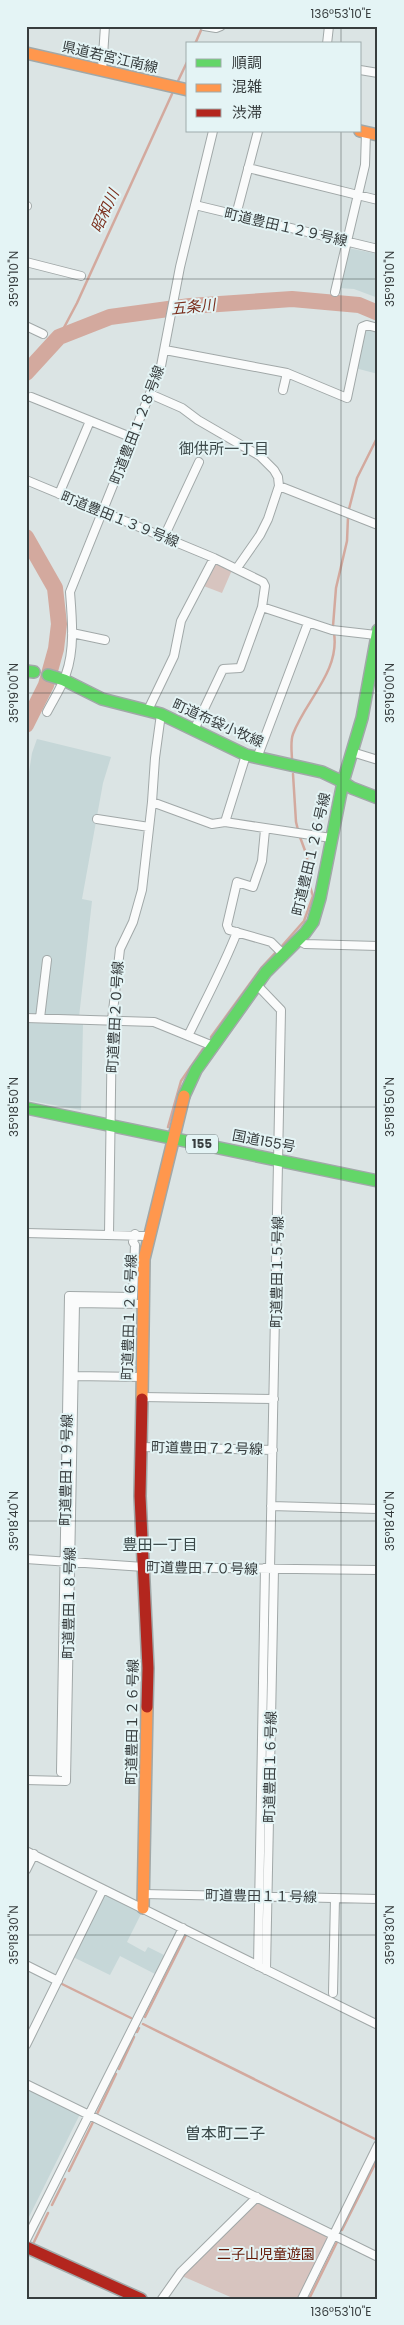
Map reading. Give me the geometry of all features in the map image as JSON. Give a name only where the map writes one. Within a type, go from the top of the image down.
[{"type":"main road","name":"県道若宮江南線","points":[[26,53],[186,90]]},
{"type":"main road","points":[[363,132],[378,135]]},
{"type":"main road","points":[[343,782],[365,702],[377,632]]},
{"type":"main road","name":"町道布袋小牧線","points":[[48,675],[102,699],[161,714],[251,756],[322,772],[352,788],[378,798]]},
{"type":"main road","name":"町道豊田１２６号線","points":[[144,1902],[148,1655],[140,1496],[144,1259],[148,1236],[188,1086],[213,1046],[257,985],[283,954],[310,927],[316,912],[343,782]]},
{"type":"main road","name":"国道155号","points":[[26,1108],[111,1130]]},
{"type":"main road","name":"国道155号","points":[[26,1116],[111,1130],[378,1181]]},
{"type":"main road","name":"国道155号","points":[[279,1163],[378,1186]]},
{"type":"main road","points":[[26,2247],[141,2299]]},
{"type":"street","points":[[102,70],[105,26]]},
{"type":"street","points":[[205,26],[216,28],[221,26]]},
{"type":"street","points":[[327,42],[329,26]]},
{"type":"street","points":[[362,70],[378,73]]},
{"type":"street","name":"町道豊田１２８号線","points":[[47,712],[69,663],[72,634],[70,592],[104,512],[165,350],[174,298],[213,132]]},
{"type":"street","points":[[236,215],[258,132]]},
{"type":"street","points":[[334,292],[365,165],[363,132]]},
{"type":"street","points":[[248,168],[378,200]]},
{"type":"street","name":"町道豊田１２９号線","points":[[195,205],[378,249]]},
{"type":"street","points":[[26,262],[81,276]]},
{"type":"street","points":[[165,350],[286,373],[346,398],[362,327],[367,325],[378,328]]},
{"type":"street","points":[[26,326],[42,334]]},
{"type":"street","points":[[283,390],[286,373]]},
{"type":"street","points":[[150,394],[182,408],[198,420],[260,456],[274,470],[279,486],[260,535],[238,568]]},
{"type":"street","points":[[30,398],[133,438]]},
{"type":"street","points":[[59,494],[90,421]]},
{"type":"street","points":[[164,537],[199,462]]},
{"type":"street","name":"町道豊田１３９号線","points":[[26,480],[238,568],[240,571],[263,582],[265,586],[262,607]]},
{"type":"street","points":[[279,486],[378,525]]},
{"type":"street","points":[[148,710],[174,656],[181,621],[214,558]]},
{"type":"street","points":[[194,730],[223,669],[240,668],[262,607],[332,630],[377,632]]},
{"type":"street","points":[[225,822],[308,623]]},
{"type":"street","points":[[72,634],[105,640]]},
{"type":"street","points":[[30,672],[48,675]]},
{"type":"street","name":"町道豊田２０号線","points":[[109,1234],[112,1020],[120,949],[138,909],[152,802],[154,758],[161,714]]},
{"type":"street","points":[[352,752],[378,760]]},
{"type":"street","points":[[152,802],[212,824],[225,822],[265,830],[331,838]]},
{"type":"street","points":[[97,820],[149,827]]},
{"type":"street","points":[[265,830],[262,861],[253,887],[237,882],[227,925],[229,930],[271,942],[283,954]]},
{"type":"street","points":[[188,1036],[213,983],[222,970],[237,932]]},
{"type":"street","points":[[298,940],[305,944],[378,946]]},
{"type":"street","points":[[40,1018],[47,960]]},
{"type":"street","name":"町道豊田１５号線","points":[[257,985],[281,1010],[262,1966]]},
{"type":"street","points":[[26,1018],[154,1022],[213,1046]]},
{"type":"street","points":[[26,1233],[135,1234],[148,1236]]},
{"type":"street","name":"町道豊田１９号線","points":[[61,1772],[67,1562],[68,1296],[133,1297],[135,1245],[133,1242],[135,1234]]},
{"type":"street","name":"町道豊田１８号線","points":[[26,1780],[66,1781],[67,1562],[76,1303],[143,1304]]},
{"type":"street","points":[[74,1376],[142,1377]]},
{"type":"street","points":[[142,1397],[274,1399]]},
{"type":"street","name":"町道豊田７２号線","points":[[141,1447],[273,1450]]},
{"type":"street","points":[[271,1506],[378,1508]]},
{"type":"street","name":"町道豊田７０号線","points":[[26,1559],[144,1567],[378,1570]]},
{"type":"street","points":[[26,1870],[30,1852],[103,1889],[144,1902],[183,1928],[378,2025]]},
{"type":"street","points":[[26,2045],[103,1889]]},
{"type":"street","name":"町道豊田１１号線","points":[[144,1902],[264,1897],[378,1899]]},
{"type":"street","points":[[333,1993],[335,1898]]},
{"type":"street","points":[[26,2240],[183,1928]]},
{"type":"street","points":[[26,1965],[58,1981]]},
{"type":"street","points":[[26,2084],[378,2257]]},
{"type":"street","points":[[302,2299],[378,2146]]},
{"type":"street","points":[[162,2299],[181,2272],[257,2197]]},
{"type":"shaded area","points":[[348,248],[378,254],[378,298],[354,289],[339,288]]},
{"type":"shaded area","points":[[364,328],[378,331],[378,374],[355,368]]},
{"type":"shaded area","points":[[37,739],[111,757],[103,783],[82,899],[92,901],[79,1017],[26,1015],[26,791],[32,753]]},
{"type":"shaded area","points":[[26,1023],[83,1024],[81,1110],[26,1100]]},
{"type":"shaded area","points":[[107,1895],[142,1912],[127,1942],[145,1952],[148,1947],[164,1955],[155,1974],[120,1956],[110,1975],[73,1957],[103,1897]]},
{"type":"shaded area","points":[[26,2087],[80,2114],[26,2223]]},
{"type":"green space","points":[[216,563],[232,570],[222,593],[201,585],[213,564]]},
{"type":"green space","name":"二子山児童遊園","points":[[258,2202],[327,2236],[328,2240],[299,2299],[235,2299],[182,2276],[255,2203]]},
{"type":"waterway","name":"昭和川","points":[[196,42],[202,28]]},
{"type":"waterway","name":"昭和川","points":[[178,81],[186,64]]},
{"type":"waterway","name":"昭和川","points":[[59,337],[77,303],[172,94]]},
{"type":"waterway","name":"五条川","points":[[26,373],[59,337],[110,317],[190,306],[292,299],[359,305],[378,313]]},
{"type":"waterway","points":[[349,509],[357,478],[378,436]]},
{"type":"waterway","points":[[333,626],[336,588],[347,541],[348,517]]},
{"type":"waterway","name":"五条川","points":[[26,537],[55,588],[59,624],[56,649],[46,685],[26,725]]},
{"type":"waterway","points":[[292,761],[292,737],[299,721],[327,673],[332,660],[334,633]]},
{"type":"waterway","points":[[293,774],[298,830]]},
{"type":"waterway","points":[[281,947],[304,921],[313,896],[308,880],[307,856],[300,837]]},
{"type":"waterway","points":[[211,1037],[262,967],[276,952]]},
{"type":"waterway","points":[[168,1127],[181,1081],[203,1049]]},
{"type":"waterway","points":[[145,2017],[186,1935]]},
{"type":"waterway","points":[[60,1983],[131,2018]]},
{"type":"waterway","points":[[143,2024],[375,2139]]},
{"type":"waterway","points":[[137,2032],[139,2028]]},
{"type":"waterway","points":[[119,2069],[134,2037]]},
{"type":"waterway","points":[[97,2114],[116,2074]]},
{"type":"waterway","points":[[69,2171],[93,2122]]},
{"type":"waterway","points":[[342,2230],[378,2158]]},
{"type":"waterway","points":[[52,2205],[65,2179]]},
{"type":"waterway","points":[[34,2242],[48,2213]]},
{"type":"waterway","points":[[309,2299],[337,2242]]},
{"type":"traffic: fast","points":[[48,675],[64,680],[102,699],[161,714],[246,755],[322,772],[343,782],[362,718],[378,630]]},
{"type":"traffic: fast","points":[[26,671],[34,672]]},
{"type":"traffic: fast","points":[[184,1096],[196,1070],[266,972],[305,933],[313,922],[320,898],[343,782],[352,788],[378,798]]},
{"type":"traffic: fast","points":[[26,1108],[378,1181]]},
{"type":"traffic: slow","points":[[26,53],[186,90]]},
{"type":"traffic: slow","points":[[362,131],[378,135]]},
{"type":"traffic: slow","points":[[142,1399],[144,1259],[184,1096]]},
{"type":"traffic: slow","points":[[143,1908],[147,1707]]},
{"type":"traffic: jam","points":[[142,1399],[140,1496],[148,1668],[147,1707]]},
{"type":"traffic: jam","points":[[26,2247],[141,2299]]},
{"type":"district","name":"御供所一丁目","points":[[224,449]]},
{"type":"district","name":"豊田一丁目","points":[[160,1545]]},
{"type":"district","name":"曽本町二子","points":[[225,2133]]}]
